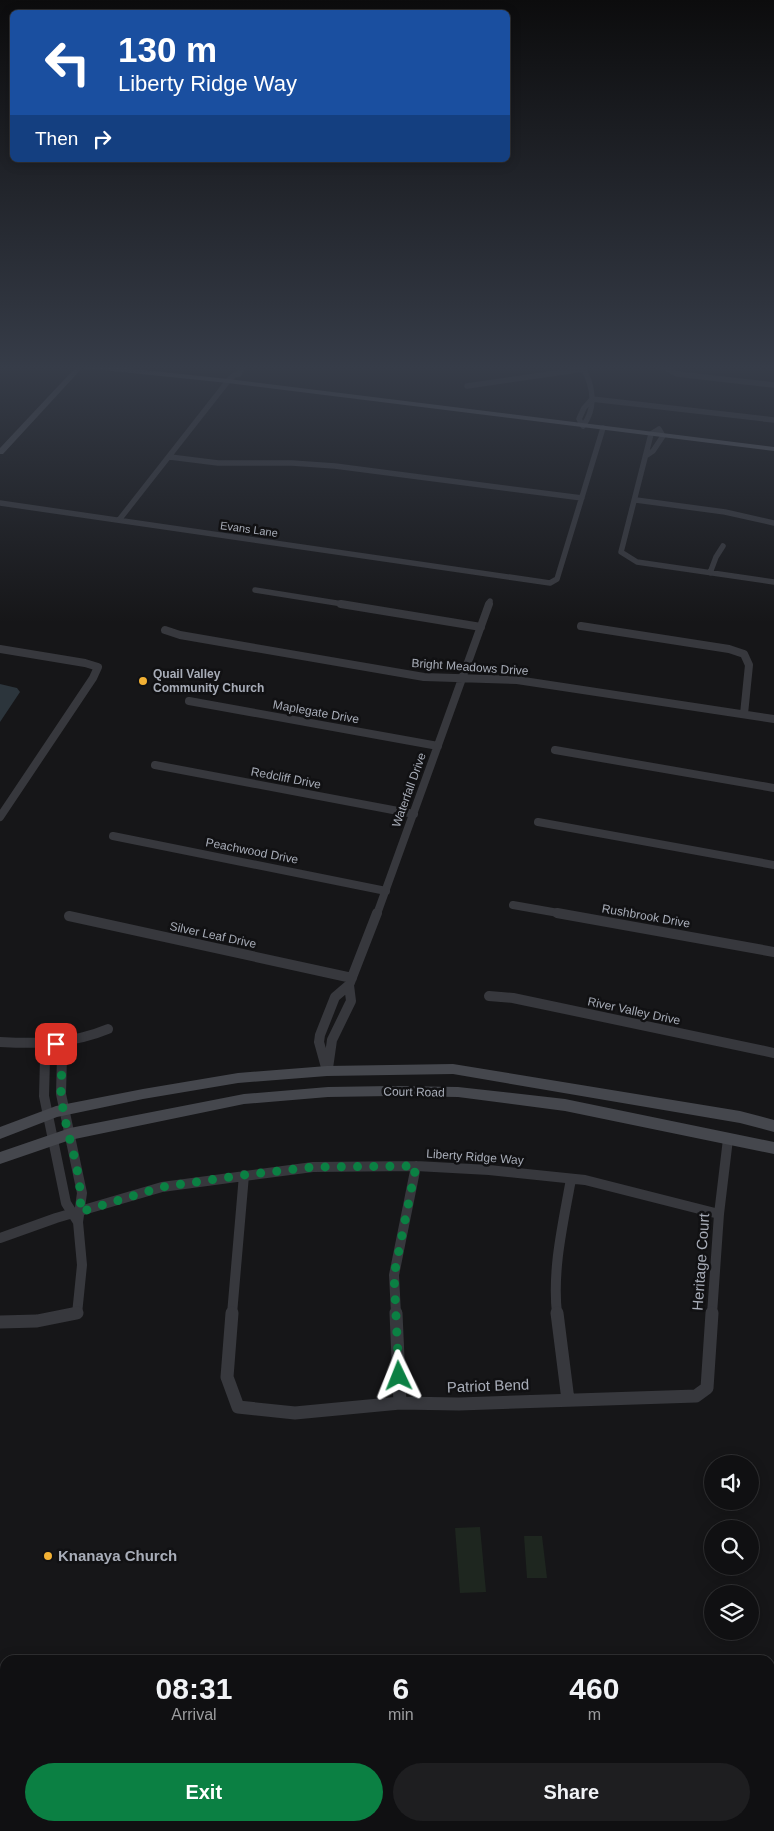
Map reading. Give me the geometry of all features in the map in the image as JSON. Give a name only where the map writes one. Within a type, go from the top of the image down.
[{"type":"main road","name":"Court Road","points":[[0,1133],[56,1113],[143,1094],[238,1078],[327,1071],[453,1069],[740,1117],[774,1126]]},
{"type":"main road","points":[[327,1071],[328,1092]]},
{"type":"main road","name":"Court Road","points":[[0,1158],[70,1134],[244,1099],[328,1092],[458,1092],[516,1098],[620,1115],[774,1148]]},
{"type":"street","points":[[119,520],[174,451]]},
{"type":"street","points":[[495,575],[550,583],[557,579],[596,451]]},
{"type":"street","points":[[649,451],[621,552],[628,559],[774,582]]},
{"type":"street","points":[[647,456],[652,451]]},
{"type":"street","points":[[170,457],[218,462],[335,466],[582,498]]},
{"type":"street","points":[[636,500],[725,512],[774,523]]},
{"type":"street","name":"Evans Lane","points":[[0,503],[495,575]]},
{"type":"street","points":[[710,573],[716,557],[723,546]]},
{"type":"street","points":[[255,590],[482,627]]},
{"type":"street","name":"Waterfall Drive","points":[[327,1071],[332,1040],[351,1001],[351,982],[386,891],[490,601]]},
{"type":"street","points":[[581,626],[729,648],[744,654],[749,665],[744,714]]},
{"type":"street","name":"Bright Meadows Drive","points":[[165,630],[180,636],[424,677],[518,680],[774,719]]},
{"type":"street","points":[[0,649],[85,663],[98,668],[0,817]]},
{"type":"street","name":"Maplegate Drive","points":[[189,701],[438,746]]},
{"type":"street","points":[[555,750],[774,788]]},
{"type":"street","name":"Redcliff Drive","points":[[155,764],[414,814]]},
{"type":"street","points":[[538,822],[774,865]]},
{"type":"street","name":"Peachwood Drive","points":[[113,836],[386,891]]},
{"type":"street","name":"Rushbrook Drive","points":[[513,905],[774,952]]},
{"type":"street","name":"Silver Leaf Drive","points":[[69,916],[351,982]]},
{"type":"street","name":"Waterfall Drive","points":[[327,1071],[319,1042],[320,1034],[335,996],[351,982]]},
{"type":"street","name":"River Valley Drive","points":[[489,996],[513,998],[774,1054]]},
{"type":"street","points":[[0,1042],[56,1044],[81,1040],[108,1029]]},
{"type":"street","points":[[56,1044],[62,1056],[61,1094],[56,1113],[53,1139],[66,1203],[77,1216]]},
{"type":"street","points":[[0,1322],[37,1321],[77,1314],[82,1265],[77,1216],[82,1193],[70,1134],[44,1096],[45,1059],[56,1044]]},
{"type":"street","name":"Heritage Court","points":[[707,1388],[719,1214],[728,1139]]},
{"type":"street","points":[[400,1403],[394,1275],[416,1166]]},
{"type":"street","name":"Liberty Ridge Way","points":[[0,1238],[77,1216],[162,1187],[313,1167],[416,1166],[489,1170],[585,1180],[719,1214]]},
{"type":"street","name":"Patriot Bend","points":[[244,1175],[227,1377],[238,1407],[295,1412],[400,1403],[459,1404],[696,1396],[707,1388]]},
{"type":"street","points":[[568,1400],[555,1295],[556,1267],[571,1179]]},
{"type":"shaded area","points":[[0,684],[17,688],[20,692],[0,722]]},
{"type":"shaded area","points":[[480,1527],[486,1592],[460,1593],[455,1528]]},
{"type":"shaded area","points":[[524,1536],[542,1536],[547,1578],[527,1578]]},
{"type":"place","name":"Quail Valley Community Church","points":[[143,681]]},
{"type":"place","name":"Knanaya Church","points":[[48,1556]]},
{"type":"route","points":[[56,1044],[62,1056],[61,1094],[82,1193],[80,1212],[162,1187],[244,1175],[313,1167],[416,1166],[394,1275],[399,1376]]}]
